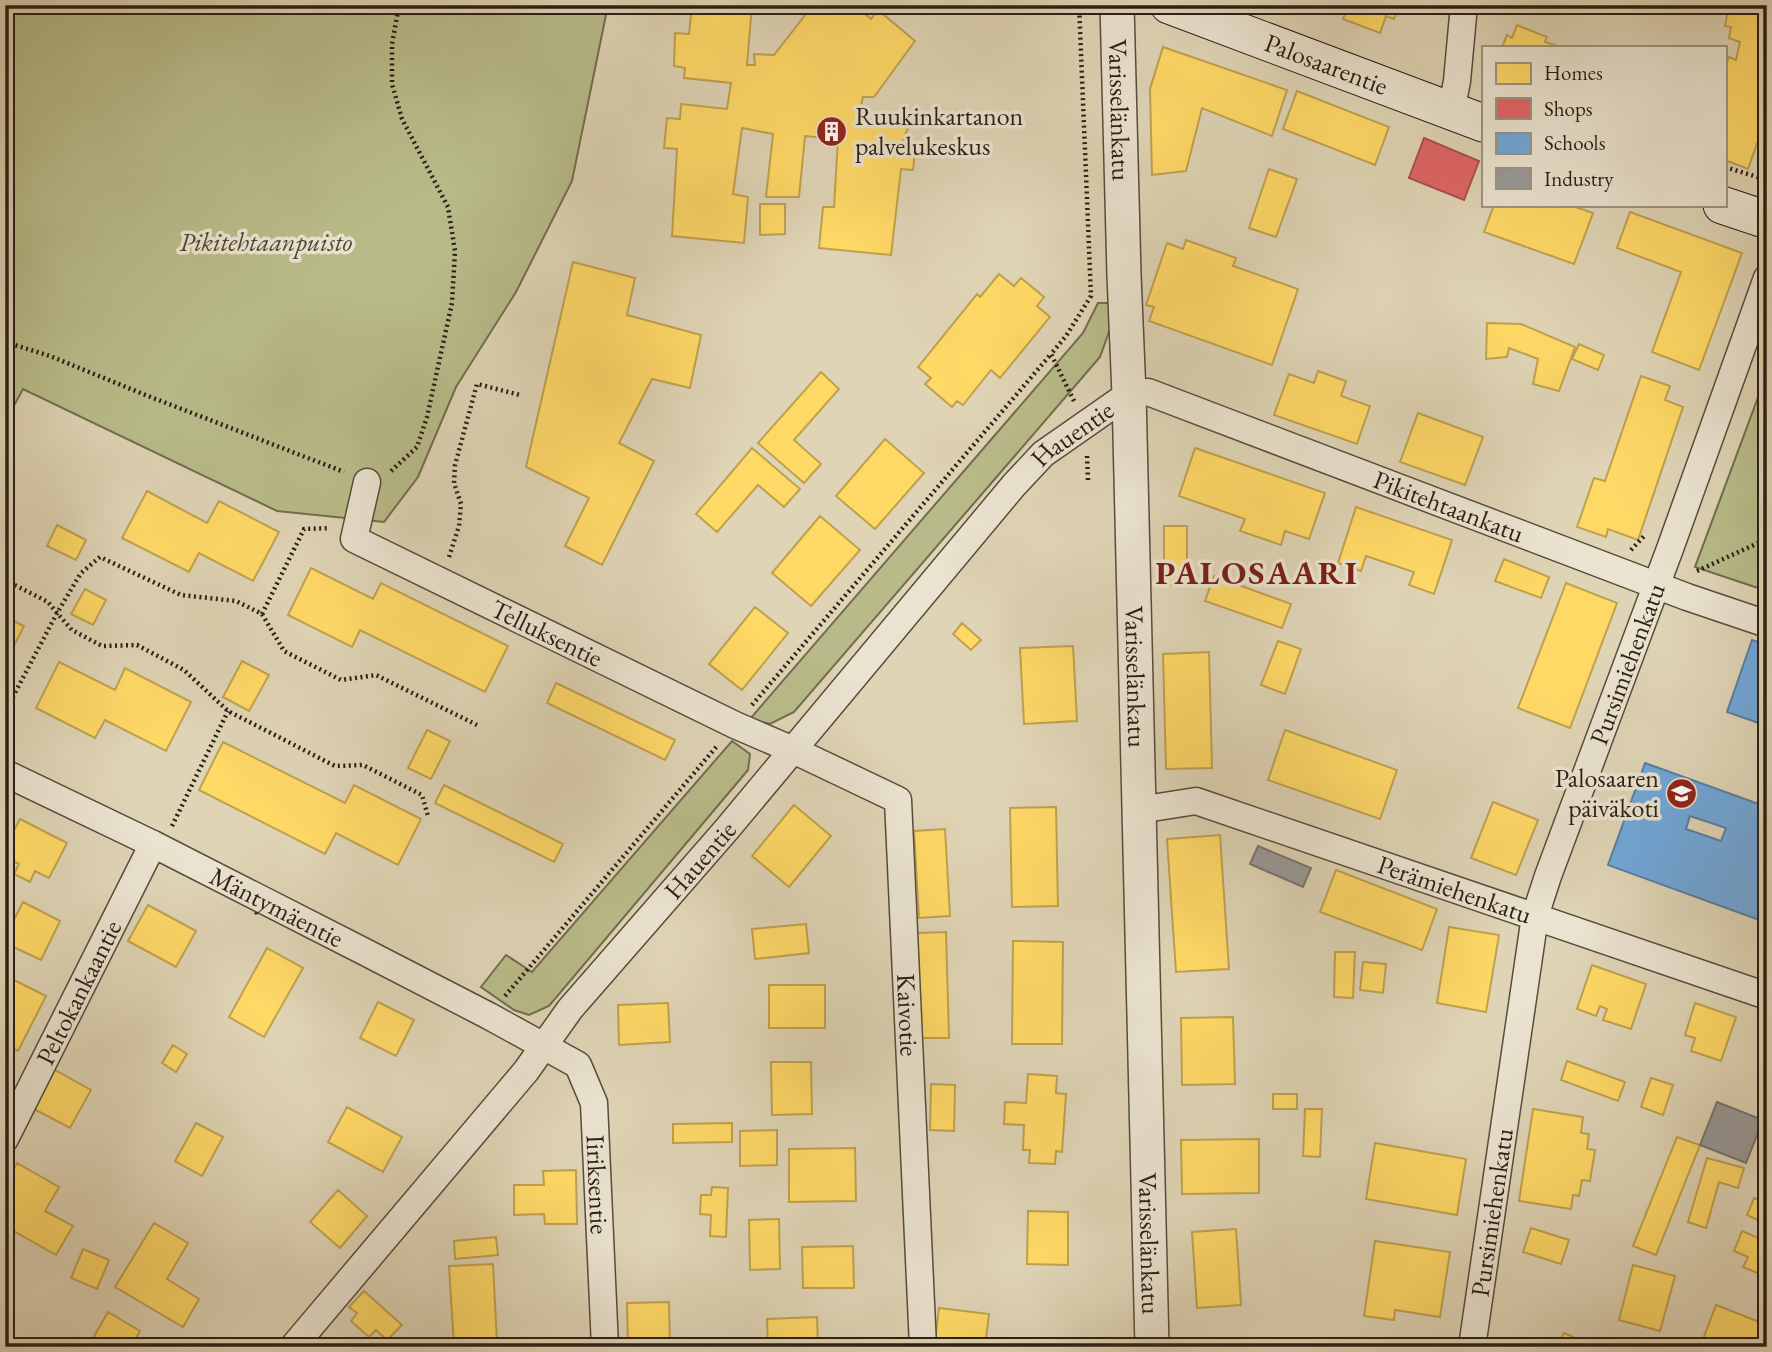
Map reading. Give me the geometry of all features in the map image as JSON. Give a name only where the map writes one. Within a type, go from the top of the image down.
[{"type":"main road","name":"Palosaarentie","points":[[1169,5],[1467,117]]},
{"type":"main road","points":[[1726,206],[1767,220]]},
{"type":"street","name":"Varisselänkatu","points":[[1117,5],[1152,1347]]},
{"type":"street","points":[[1464,5],[1457,81],[1467,117]]},
{"type":"street","name":"Pursimiehenkatu","points":[[1472,1347],[1535,916],[1767,278]]},
{"type":"street","name":"Pikitehtaankatu","points":[[1129,394],[1149,392],[1657,585],[1767,624]]},
{"type":"street","name":"Hauentie","points":[[293,1347],[526,1071],[570,1009],[719,838],[1014,485],[1042,454],[1129,394]]},
{"type":"street","points":[[354,539],[367,482]]},
{"type":"street","name":"Telluksentie","points":[[354,539],[735,725],[793,750]]},
{"type":"street","name":"Kaivotie","points":[[793,750],[898,800],[923,1347]]},
{"type":"street","name":"Mäntymäentie","points":[[5,773],[157,846],[544,1045]]},
{"type":"street","name":"Perämiehenkatu","points":[[1139,810],[1196,801],[1767,996]]},
{"type":"street","name":"Peltokankaantie","points":[[5,1139],[157,846]]},
{"type":"street","name":"Iiriksentie","points":[[544,1045],[578,1065],[594,1103],[605,1347]]},
{"type":"path","points":[[5,342],[50,356],[367,482],[393,470],[417,447],[427,417],[452,303],[455,251],[448,207],[402,120],[392,84],[392,44],[399,5]]},
{"type":"path","points":[[489,1016],[1051,354],[1091,296],[1079,5]]},
{"type":"path","points":[[1726,167],[1767,180]]},
{"type":"path","points":[[1051,354],[1086,424],[1088,480]]},
{"type":"path","points":[[438,580],[459,526],[461,504],[454,483],[455,465],[477,384],[520,395]]},
{"type":"path","points":[[262,614],[304,529],[331,528],[354,539]]},
{"type":"path","points":[[1697,571],[1767,539]]},
{"type":"path","points":[[5,712],[81,573],[100,557],[181,595],[236,601],[262,614],[284,652],[341,680],[376,675],[477,725]]},
{"type":"path","points":[[5,580],[48,602],[72,630],[102,646],[137,645],[184,670],[228,710],[335,766],[363,765],[422,794],[428,816]]},
{"type":"path","points":[[157,846],[228,710]]},
{"type":"path","points":[[1765,1347],[1767,1341]]},
{"type":"green space","name":"Pikitehtaanpuisto","points":[[5,5],[608,5],[572,181],[516,292],[456,387],[418,477],[384,522],[277,511],[23,389],[5,422]]},
{"type":"green space","points":[[1098,303],[1109,303],[1110,329],[1100,357],[794,712],[770,724],[750,719],[1083,333]]},
{"type":"green space","points":[[1767,373],[1767,591],[1695,567]]},
{"type":"green space","points":[[732,741],[750,754],[748,770],[549,1006],[529,1015],[514,1010],[481,987],[506,955],[532,972]]},
{"type":"building: Homes","name":"Ruukinkartanon palvelukeskus","points":[[692,5],[752,5],[747,65],[755,65],[754,54],[774,55],[813,5],[855,5],[871,19],[878,10],[915,41],[874,97],[863,97],[858,118],[908,128],[902,142],[916,143],[913,170],[901,169],[891,255],[819,248],[823,207],[834,207],[838,139],[805,136],[799,197],[766,197],[773,134],[742,128],[733,194],[748,197],[744,243],[672,236],[677,149],[664,148],[667,118],[680,119],[681,104],[727,109],[731,83],[684,78],[685,68],[674,66],[675,33],[689,34]]},
{"type":"building: Homes","points":[[1309,5],[1399,5],[1394,19],[1386,16],[1380,33],[1343,19],[1345,14],[1334,10],[1333,14]]},
{"type":"building: Homes","points":[[1729,5],[1767,5],[1767,115],[1748,169],[1726,160],[1726,65],[1729,57],[1736,60],[1740,42],[1729,38],[1731,27],[1725,26]]},
{"type":"building: Homes","points":[[1517,25],[1547,37],[1545,42],[1557,46],[1502,46],[1507,35],[1512,38]]},
{"type":"building: Homes","points":[[1163,47],[1287,90],[1272,136],[1202,108],[1186,171],[1152,175],[1150,89]]},
{"type":"building: Homes","points":[[1297,91],[1389,127],[1375,165],[1283,129]]},
{"type":"building: Homes","points":[[1269,169],[1297,179],[1276,237],[1249,228]]},
{"type":"building: Homes","points":[[760,204],[785,204],[785,234],[760,235]]},
{"type":"building: Homes","points":[[1494,206],[1573,206],[1593,213],[1574,264],[1484,232]]},
{"type":"building: Homes","points":[[1630,212],[1742,253],[1699,370],[1652,352],[1681,272],[1617,248]]},
{"type":"building: Homes","points":[[1186,240],[1236,258],[1233,266],[1298,289],[1272,365],[1149,321],[1154,307],[1146,305],[1167,243],[1183,249]]},
{"type":"building: Homes","points":[[573,262],[635,278],[627,315],[701,335],[690,388],[652,379],[619,443],[654,461],[602,565],[565,546],[589,498],[526,467]]},
{"type":"building: Homes","points":[[999,274],[1014,286],[1021,278],[1044,297],[1037,306],[1050,317],[1000,378],[991,370],[963,405],[957,401],[952,407],[925,384],[931,378],[918,367],[977,294],[980,297]]},
{"type":"building: Homes","points":[[1487,323],[1521,324],[1575,347],[1559,391],[1533,384],[1538,359],[1509,348],[1507,357],[1486,359]]},
{"type":"building: Homes","points":[[1579,344],[1604,355],[1598,370],[1572,359]]},
{"type":"building: Homes","points":[[1318,371],[1346,381],[1341,396],[1370,406],[1357,444],[1274,415],[1289,374],[1314,383]]},
{"type":"building: Homes","points":[[821,372],[839,389],[794,440],[821,464],[804,483],[758,443]]},
{"type":"building: Homes","points":[[1641,376],[1670,386],[1665,400],[1683,407],[1638,540],[1608,529],[1606,537],[1577,527],[1594,478],[1605,481]]},
{"type":"building: Homes","points":[[1418,413],[1483,437],[1465,485],[1400,462]]},
{"type":"building: Homes","points":[[885,439],[924,473],[875,529],[836,496]]},
{"type":"building: Homes","points":[[752,448],[800,489],[784,507],[758,485],[717,532],[696,514]]},
{"type":"building: Homes","points":[[1195,448],[1325,493],[1309,539],[1285,531],[1281,545],[1240,531],[1245,519],[1179,496]]},
{"type":"building: Homes","points":[[147,491],[207,523],[219,501],[279,532],[253,581],[199,553],[189,572],[122,538]]},
{"type":"building: Homes","points":[[1356,507],[1452,540],[1434,594],[1409,585],[1414,572],[1366,556],[1361,571],[1338,563]]},
{"type":"building: Homes","points":[[820,516],[860,550],[811,606],[772,573]]},
{"type":"building: Homes","points":[[57,525],[86,540],[76,560],[47,546]]},
{"type":"building: Homes","points":[[1164,526],[1187,526],[1187,585],[1164,585]]},
{"type":"building: Homes","points":[[1504,559],[1549,577],[1541,598],[1495,581]]},
{"type":"building: Homes","points":[[311,568],[373,599],[381,583],[508,646],[485,692],[360,630],[352,647],[288,615]]},
{"type":"building: Homes","points":[[1214,576],[1291,604],[1282,628],[1205,601]]},
{"type":"building: Homes","points":[[1566,583],[1617,603],[1570,728],[1518,708]]},
{"type":"building: Homes","points":[[85,589],[106,600],[93,625],[71,614]]},
{"type":"building: Homes","points":[[755,607],[788,633],[742,690],[709,664]]},
{"type":"building: Homes","points":[[5,617],[24,626],[5,663]]},
{"type":"building: Homes","points":[[962,623],[981,640],[971,650],[953,634]]},
{"type":"building: Homes","points":[[1278,641],[1301,649],[1285,694],[1261,685]]},
{"type":"building: Homes","points":[[1073,646],[1077,721],[1024,724],[1020,648]]},
{"type":"building: Homes","points":[[1209,652],[1212,768],[1166,769],[1163,654]]},
{"type":"building: Homes","points":[[242,661],[269,675],[249,711],[223,697]]},
{"type":"building: Homes","points":[[59,662],[115,690],[125,668],[191,702],[166,751],[105,720],[95,738],[36,708]]},
{"type":"building: Homes","points":[[556,683],[675,740],[665,760],[547,703]]},
{"type":"building: Homes","points":[[427,730],[450,741],[431,779],[408,768]]},
{"type":"building: Homes","points":[[1285,730],[1397,770],[1380,819],[1268,780]]},
{"type":"building: Homes","points":[[223,742],[345,803],[354,785],[421,819],[398,865],[336,833],[325,854],[199,790]]},
{"type":"building: Homes","points":[[444,785],[563,844],[554,862],[435,803]]},
{"type":"building: Homes","points":[[1493,802],[1538,820],[1516,875],[1471,858]]},
{"type":"building: Homes","points":[[794,805],[831,836],[789,887],[752,856]]},
{"type":"building: Homes","points":[[1056,807],[1058,906],[1012,907],[1010,808]]},
{"type":"building: Homes","points":[[20,819],[67,843],[49,878],[35,871],[30,882],[14,874],[19,864],[5,857],[5,847]]},
{"type":"building: Homes","points":[[945,829],[950,916],[919,918],[914,831]]},
{"type":"building: Homes","points":[[1220,835],[1229,969],[1176,972],[1167,839]]},
{"type":"building: Homes","points":[[1336,870],[1437,909],[1422,950],[1320,912]]},
{"type":"building: Homes","points":[[23,902],[60,921],[41,960],[5,943],[5,937]]},
{"type":"building: Homes","points":[[148,905],[196,931],[176,967],[128,941]]},
{"type":"building: Homes","points":[[806,924],[809,953],[755,959],[752,929]]},
{"type":"building: Homes","points":[[1449,927],[1499,935],[1486,1012],[1437,1003]]},
{"type":"building: Homes","points":[[946,932],[949,1038],[921,1038],[917,933]]},
{"type":"building: Homes","points":[[1013,941],[1063,942],[1062,1044],[1012,1044]]},
{"type":"building: Homes","points":[[267,948],[303,968],[264,1037],[229,1017]]},
{"type":"building: Homes","points":[[1335,952],[1355,952],[1353,998],[1334,997]]},
{"type":"building: Homes","points":[[1363,962],[1386,964],[1383,993],[1360,990]]},
{"type":"building: Homes","points":[[1592,965],[1646,984],[1631,1029],[1603,1020],[1607,1009],[1600,1006],[1596,1016],[1577,1009]]},
{"type":"building: Homes","points":[[12,979],[46,996],[18,1051],[5,1044],[5,991]]},
{"type":"building: Homes","points":[[769,985],[825,985],[825,1028],[769,1028]]},
{"type":"building: Homes","points":[[378,1002],[414,1020],[396,1056],[360,1038]]},
{"type":"building: Homes","points":[[668,1003],[670,1042],[619,1045],[618,1005]]},
{"type":"building: Homes","points":[[1695,1003],[1736,1017],[1721,1061],[1691,1051],[1695,1038],[1685,1035]]},
{"type":"building: Homes","points":[[1233,1017],[1235,1084],[1182,1085],[1181,1018]]},
{"type":"building: Homes","points":[[173,1045],[187,1054],[176,1072],[162,1063]]},
{"type":"building: Homes","points":[[1567,1061],[1625,1082],[1618,1101],[1561,1080]]},
{"type":"building: Homes","points":[[771,1062],[811,1062],[812,1114],[772,1115]]},
{"type":"building: Homes","points":[[55,1070],[91,1090],[70,1128],[34,1109]]},
{"type":"building: Homes","points":[[1028,1074],[1057,1076],[1056,1093],[1066,1094],[1062,1152],[1056,1151],[1055,1164],[1029,1163],[1030,1150],[1023,1150],[1024,1125],[1004,1124],[1005,1102],[1026,1103]]},
{"type":"building: Homes","points":[[1651,1078],[1673,1085],[1663,1115],[1641,1107]]},
{"type":"building: Homes","points":[[931,1084],[955,1085],[954,1131],[930,1130]]},
{"type":"building: Homes","points":[[1273,1094],[1297,1094],[1297,1109],[1273,1109]]},
{"type":"building: Homes","points":[[347,1107],[402,1137],[383,1172],[328,1142]]},
{"type":"building: Homes","points":[[1305,1109],[1322,1109],[1320,1157],[1303,1156]]},
{"type":"building: Homes","points":[[1533,1109],[1583,1117],[1581,1133],[1589,1134],[1587,1149],[1595,1150],[1590,1181],[1582,1180],[1579,1196],[1573,1195],[1571,1209],[1519,1201]]},
{"type":"building: Homes","points":[[196,1123],[223,1137],[202,1176],[175,1161]]},
{"type":"building: Homes","points":[[732,1123],[732,1142],[673,1143],[673,1124]]},
{"type":"building: Homes","points":[[777,1130],[777,1165],[740,1166],[740,1131]]},
{"type":"building: Homes","points":[[1677,1137],[1700,1145],[1656,1255],[1633,1246]]},
{"type":"building: Homes","points":[[1259,1139],[1259,1193],[1182,1194],[1181,1140]]},
{"type":"building: Homes","points":[[1375,1143],[1466,1159],[1457,1215],[1366,1199]]},
{"type":"building: Homes","points":[[855,1148],[856,1201],[789,1202],[789,1149]]},
{"type":"building: Homes","points":[[1707,1158],[1744,1168],[1738,1188],[1719,1182],[1706,1228],[1688,1222]]},
{"type":"building: Homes","points":[[17,1163],[59,1187],[45,1211],[73,1226],[56,1255],[5,1226],[5,1184]]},
{"type":"building: Homes","points":[[576,1170],[577,1224],[545,1224],[544,1214],[514,1215],[514,1185],[544,1185],[543,1171]]},
{"type":"building: Homes","points":[[712,1187],[728,1188],[726,1237],[710,1236],[711,1215],[700,1214],[701,1195],[711,1195]]},
{"type":"building: Homes","points":[[338,1190],[367,1216],[340,1248],[310,1222]]},
{"type":"building: Homes","points":[[1754,1198],[1767,1203],[1767,1277],[1743,1267],[1748,1257],[1734,1251],[1742,1231],[1758,1238],[1764,1223],[1747,1215]]},
{"type":"building: Homes","points":[[1028,1211],[1068,1212],[1068,1265],[1027,1264]]},
{"type":"building: Homes","points":[[779,1219],[780,1269],[750,1270],[749,1220]]},
{"type":"building: Homes","points":[[154,1223],[188,1243],[167,1279],[199,1299],[183,1327],[115,1287]]},
{"type":"building: Homes","points":[[1531,1228],[1569,1240],[1561,1264],[1523,1252]]},
{"type":"building: Homes","points":[[1236,1229],[1241,1305],[1197,1308],[1192,1232]]},
{"type":"building: Homes","points":[[496,1237],[498,1255],[455,1259],[454,1241]]},
{"type":"building: Homes","points":[[1375,1241],[1450,1252],[1440,1317],[1395,1310],[1394,1320],[1364,1316]]},
{"type":"building: Homes","points":[[853,1246],[854,1288],[803,1288],[802,1247]]},
{"type":"building: Homes","points":[[83,1249],[109,1260],[97,1289],[71,1278]]},
{"type":"building: Homes","points":[[493,1264],[497,1343],[454,1346],[449,1266]]},
{"type":"building: Homes","points":[[1633,1265],[1675,1276],[1660,1331],[1619,1320]]},
{"type":"building: Homes","points":[[364,1291],[402,1325],[387,1340],[376,1330],[369,1337],[351,1321],[357,1313],[349,1307]]},
{"type":"building: Homes","points":[[669,1302],[670,1347],[628,1347],[627,1303]]},
{"type":"building: Homes","points":[[1716,1305],[1767,1325],[1762,1347],[1700,1347]]},
{"type":"building: Homes","points":[[939,1308],[989,1314],[985,1347],[935,1341]]},
{"type":"building: Homes","points":[[108,1312],[140,1331],[131,1347],[120,1341],[116,1347],[88,1347]]},
{"type":"building: Homes","points":[[817,1317],[818,1347],[768,1347],[767,1319]]},
{"type":"building: Homes","points":[[1564,1333],[1593,1346],[1557,1347]]},
{"type":"building: Homes","points":[[1071,1341],[1071,1347],[1019,1347],[1019,1344]]},
{"type":"building: Shops","points":[[1424,138],[1479,161],[1464,200],[1409,178]]},
{"type":"building: Schools","points":[[1752,640],[1767,645],[1767,726],[1727,712]]},
{"type":"building: Schools","points":[[1645,763],[1767,807],[1767,898],[1759,920],[1608,865]],"holes":[[[1690,816],[1726,828],[1721,841],[1686,829]]]},
{"type":"building: Industry","points":[[1258,846],[1311,868],[1303,887],[1250,864]]},
{"type":"building: Industry","points":[[1717,1102],[1763,1120],[1746,1163],[1700,1145]]},
{"type":"place","name":"Ruukinkartanon palvelukeskus","points":[[832,131]]},
{"type":"place","name":"Palosaaren päiväkoti","points":[[1682,793]]},
{"type":"district","name":"PALOSAARI","points":[[1257,572]]}]
